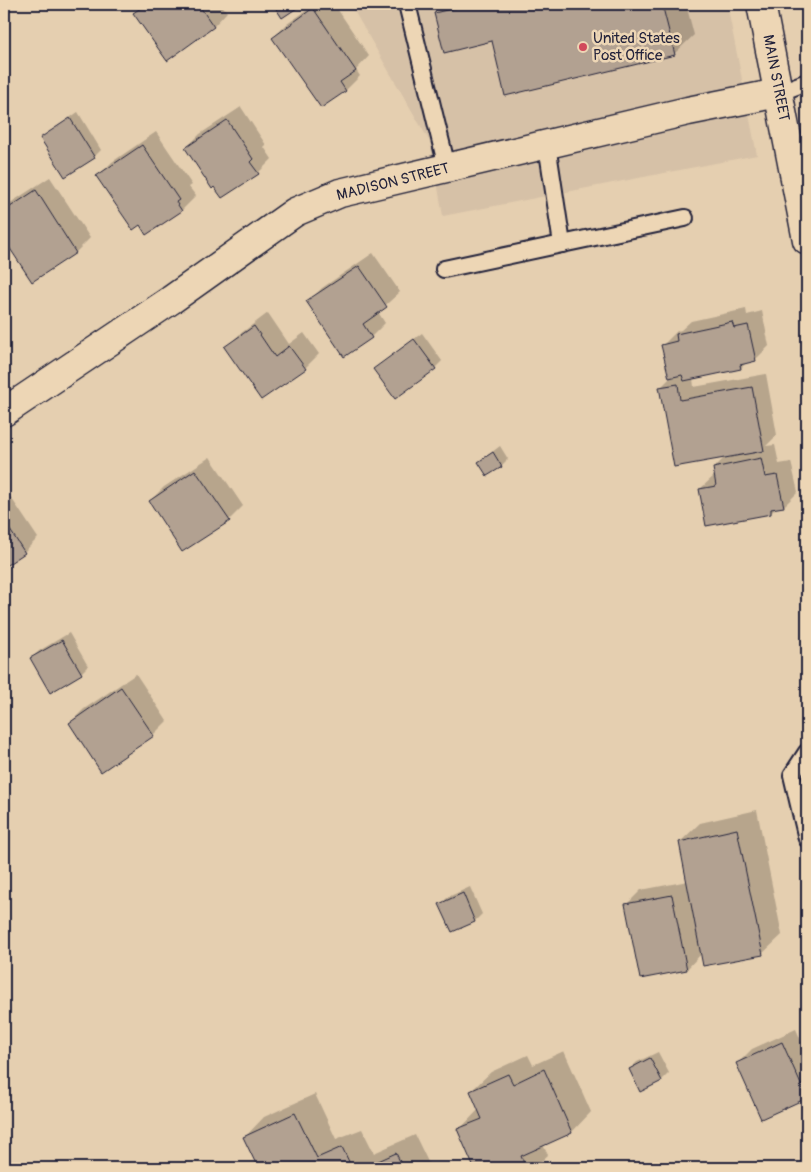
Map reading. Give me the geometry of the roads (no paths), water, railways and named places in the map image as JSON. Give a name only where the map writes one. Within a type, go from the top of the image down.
[{"type":"street","name":"MAIN STREET","points":[[761,4],[807,240]]},
{"type":"street","name":"MADISON STREET","points":[[4,412],[171,300],[295,212],[340,193],[447,167],[778,93]]},
{"type":"lane","points":[[408,4],[447,167]]},
{"type":"lane","points":[[778,93],[807,82]]},
{"type":"lane","points":[[547,145],[562,244]]},
{"type":"lane","points":[[444,269],[686,218]]},
{"type":"lane","points":[[807,752],[792,775],[807,839]]},
{"type":"place","name":"United States Post Office","points":[[583,47]]}]
